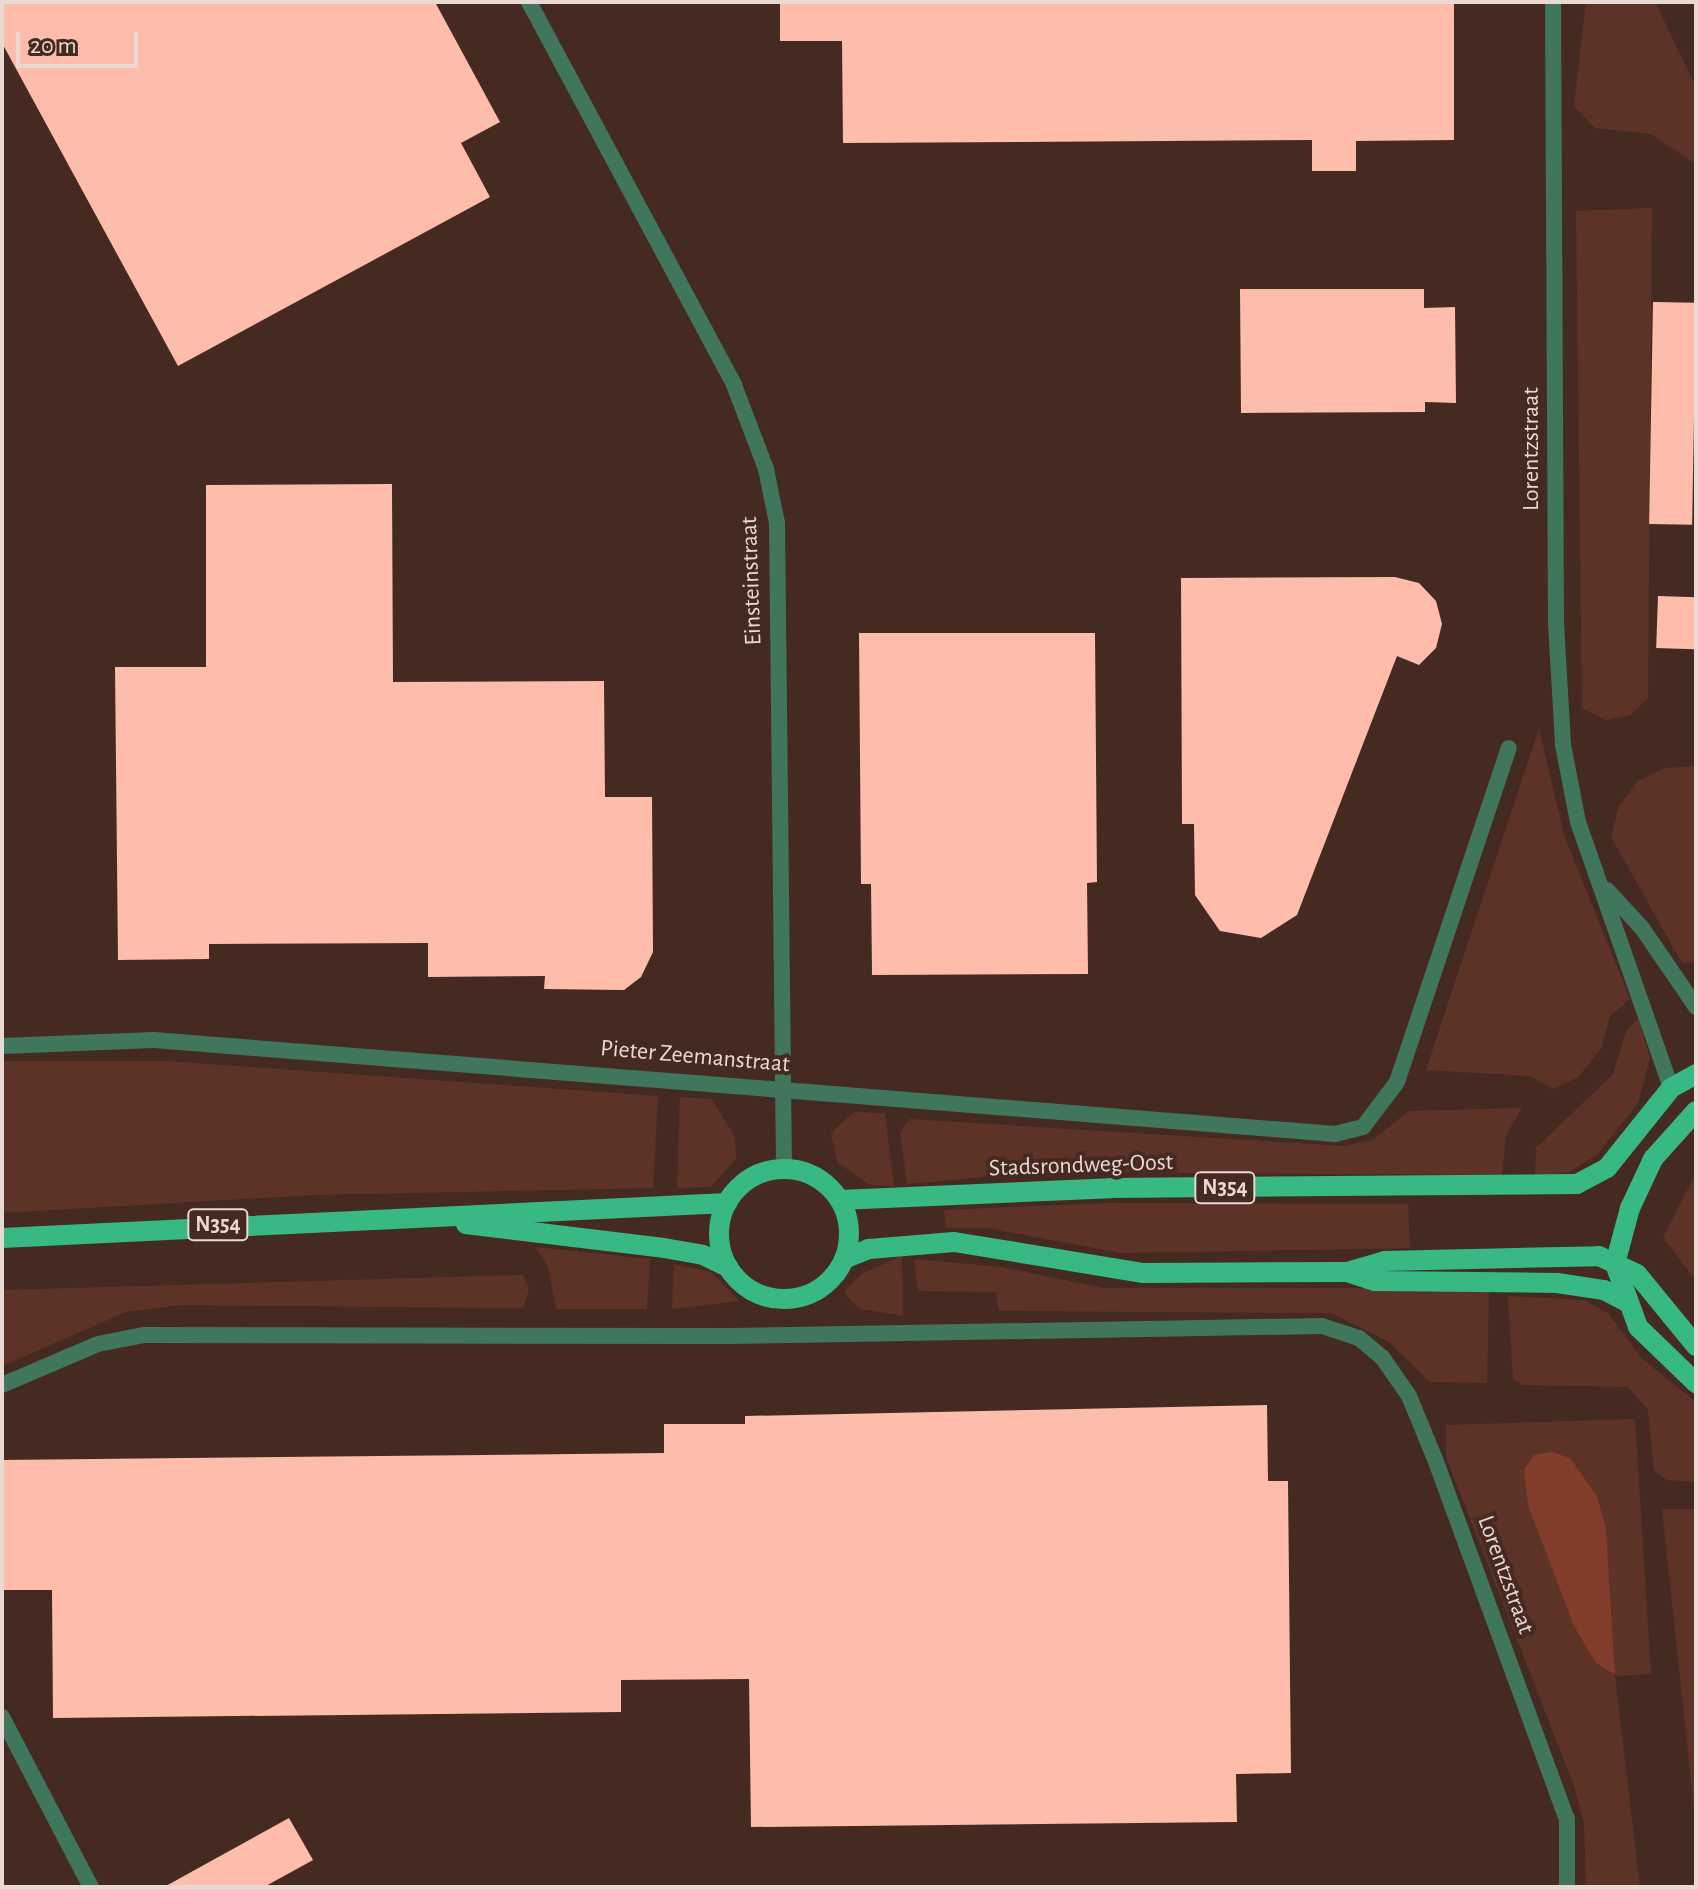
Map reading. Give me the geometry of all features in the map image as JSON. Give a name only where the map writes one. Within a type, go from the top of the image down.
[{"type":"main road","name":"N354","points":[[1671,1088],[1696,1074]]},
{"type":"main road","points":[[1671,1088],[1690,1115],[1641,1181],[1615,1264],[1625,1301],[1655,1349],[1696,1383]]},
{"type":"main road","name":"Stadsrondweg-Oost","points":[[840,1200],[1111,1188],[1577,1184],[1607,1168],[1671,1088]]},
{"type":"main road","points":[[728,1267],[719,1240],[727,1203],[748,1179],[784,1169],[818,1178],[840,1200],[848,1223],[844,1259],[869,1249],[954,1242],[1143,1273],[1347,1272],[1385,1261],[1599,1256],[1637,1274],[1696,1346]]},
{"type":"main road","name":"N354","points":[[2,1238],[727,1203]]},
{"type":"main road","name":"N354","points":[[434,1219],[703,1255],[728,1267],[756,1293],[789,1299],[821,1288],[844,1259]]},
{"type":"main road","points":[[1347,1272],[1375,1281],[1557,1283],[1604,1290],[1625,1301]]},
{"type":"street","name":"Einsteinstraat","points":[[529,2],[734,385],[766,469],[777,523],[784,1169]]},
{"type":"street","name":"Lorentzstraat","points":[[1553,2],[1556,623],[1563,745],[1578,822],[1606,889],[1671,1088]]},
{"type":"street","name":"Pieter Zeemanstraat","points":[[2,1046],[154,1040],[1335,1134],[1363,1127],[1378,1114],[1397,1082],[1509,748]]},
{"type":"street","name":"Lorentzstraat","points":[[1606,889],[1642,928],[1696,1007]]},
{"type":"street","name":"Lorentzstraat","points":[[2,1385],[98,1344],[144,1335],[727,1336],[1322,1326],[1371,1347],[1409,1396],[1567,1819],[1567,1887]]},
{"type":"street","points":[[2,1717],[91,1887]]},
{"type":"shaded area","points":[[1586,2],[1655,2],[1696,87],[1696,164],[1651,134],[1595,128],[1574,106]]},
{"type":"shaded area","points":[[1652,208],[1648,698],[1631,715],[1606,720],[1582,708],[1576,211]]},
{"type":"shaded area","points":[[1539,728],[1564,835],[1630,999],[1610,1016],[1602,1047],[1578,1077],[1553,1089],[1530,1076],[1426,1070]]},
{"type":"shaded area","points":[[1696,766],[1696,962],[1682,963],[1611,837],[1619,806],[1638,781],[1665,768]]},
{"type":"shaded area","points":[[1638,1019],[1650,1058],[1638,1103],[1597,1155],[1569,1172],[1535,1177],[1536,1148],[1613,1074],[1626,1031]]},
{"type":"shaded area","points":[[2,1061],[166,1061],[658,1096],[653,1188],[313,1195],[2,1213]]},
{"type":"shaded area","points":[[680,1097],[712,1099],[735,1137],[736,1159],[711,1187],[677,1188]]},
{"type":"shaded area","points":[[1522,1108],[1506,1135],[1502,1175],[1042,1172],[907,1184],[900,1133],[909,1119],[1344,1146],[1372,1140],[1409,1111]]},
{"type":"shaded area","points":[[854,1112],[885,1113],[894,1187],[868,1184],[837,1162],[831,1133]]},
{"type":"shaded area","points":[[1696,1173],[1696,1281],[1663,1237]]},
{"type":"shaded area","points":[[1108,1203],[1408,1204],[1410,1248],[1121,1253],[988,1228],[946,1228],[944,1210]]},
{"type":"shaded area","points":[[535,1247],[650,1259],[647,1309],[556,1309],[548,1267]]},
{"type":"shaded area","points":[[902,1256],[903,1316],[861,1309],[851,1301],[844,1291],[863,1273]]},
{"type":"shaded area","points":[[914,1259],[1002,1267],[1103,1288],[1489,1288],[1487,1383],[1430,1382],[1389,1342],[1331,1313],[999,1311],[996,1292],[918,1291]]},
{"type":"shaded area","points":[[674,1264],[711,1272],[739,1301],[672,1309]]},
{"type":"shaded area","points":[[523,1275],[529,1289],[523,1308],[182,1305],[126,1312],[2,1366],[2,1290]]},
{"type":"shaded area","points":[[1508,1296],[1585,1300],[1609,1314],[1642,1359],[1696,1402],[1696,1482],[1667,1480],[1654,1470],[1648,1410],[1628,1387],[1522,1385],[1513,1379]]},
{"type":"shaded area","points":[[1635,1419],[1651,1674],[1615,1676],[1640,1887],[1586,1887],[1584,1823],[1574,1786],[1446,1457],[1446,1425]],"holes":[[[1597,1496],[1606,1528],[1614,1675],[1596,1663]]]},
{"type":"shaded area","points":[[1552,1452],[1570,1458],[1597,1496],[1606,1528],[1615,1675],[1596,1663],[1574,1626],[1528,1505],[1524,1470],[1534,1455]]},
{"type":"shaded area","points":[[1662,1509],[1696,1509],[1696,1828]]},
{"type":"building","points":[[2,2],[435,2],[500,122],[461,143],[490,197],[178,366],[2,43]]},
{"type":"building","points":[[780,2],[1454,2],[1454,140],[1356,141],[1356,171],[1312,171],[1312,140],[843,143],[842,41],[780,41]]},
{"type":"building","points":[[1240,289],[1424,289],[1424,308],[1455,307],[1456,403],[1425,402],[1425,412],[1241,413]]},
{"type":"building","points":[[1653,302],[1696,303],[1692,525],[1649,524]]},
{"type":"building","points":[[392,484],[393,682],[604,681],[605,797],[652,797],[653,952],[641,977],[624,990],[544,989],[545,976],[428,977],[428,943],[209,944],[209,959],[118,960],[115,667],[206,667],[206,485]]},
{"type":"building","points":[[1395,577],[1419,583],[1436,601],[1442,624],[1436,648],[1419,665],[1397,656],[1297,915],[1261,938],[1220,931],[1195,895],[1194,824],[1182,824],[1181,578]]},
{"type":"building","points":[[1658,596],[1696,597],[1694,649],[1656,648]]},
{"type":"building","points":[[859,633],[1095,633],[1097,882],[1087,883],[1088,974],[872,975],[871,884],[861,884]]},
{"type":"building","points":[[1267,1405],[1268,1481],[1288,1481],[1291,1773],[1236,1774],[1237,1822],[751,1827],[749,1679],[621,1680],[621,1712],[53,1718],[52,1590],[2,1590],[2,1460],[664,1453],[664,1424],[745,1424],[745,1416]]},
{"type":"building","points":[[289,1818],[313,1860],[264,1887],[164,1887]]}]
